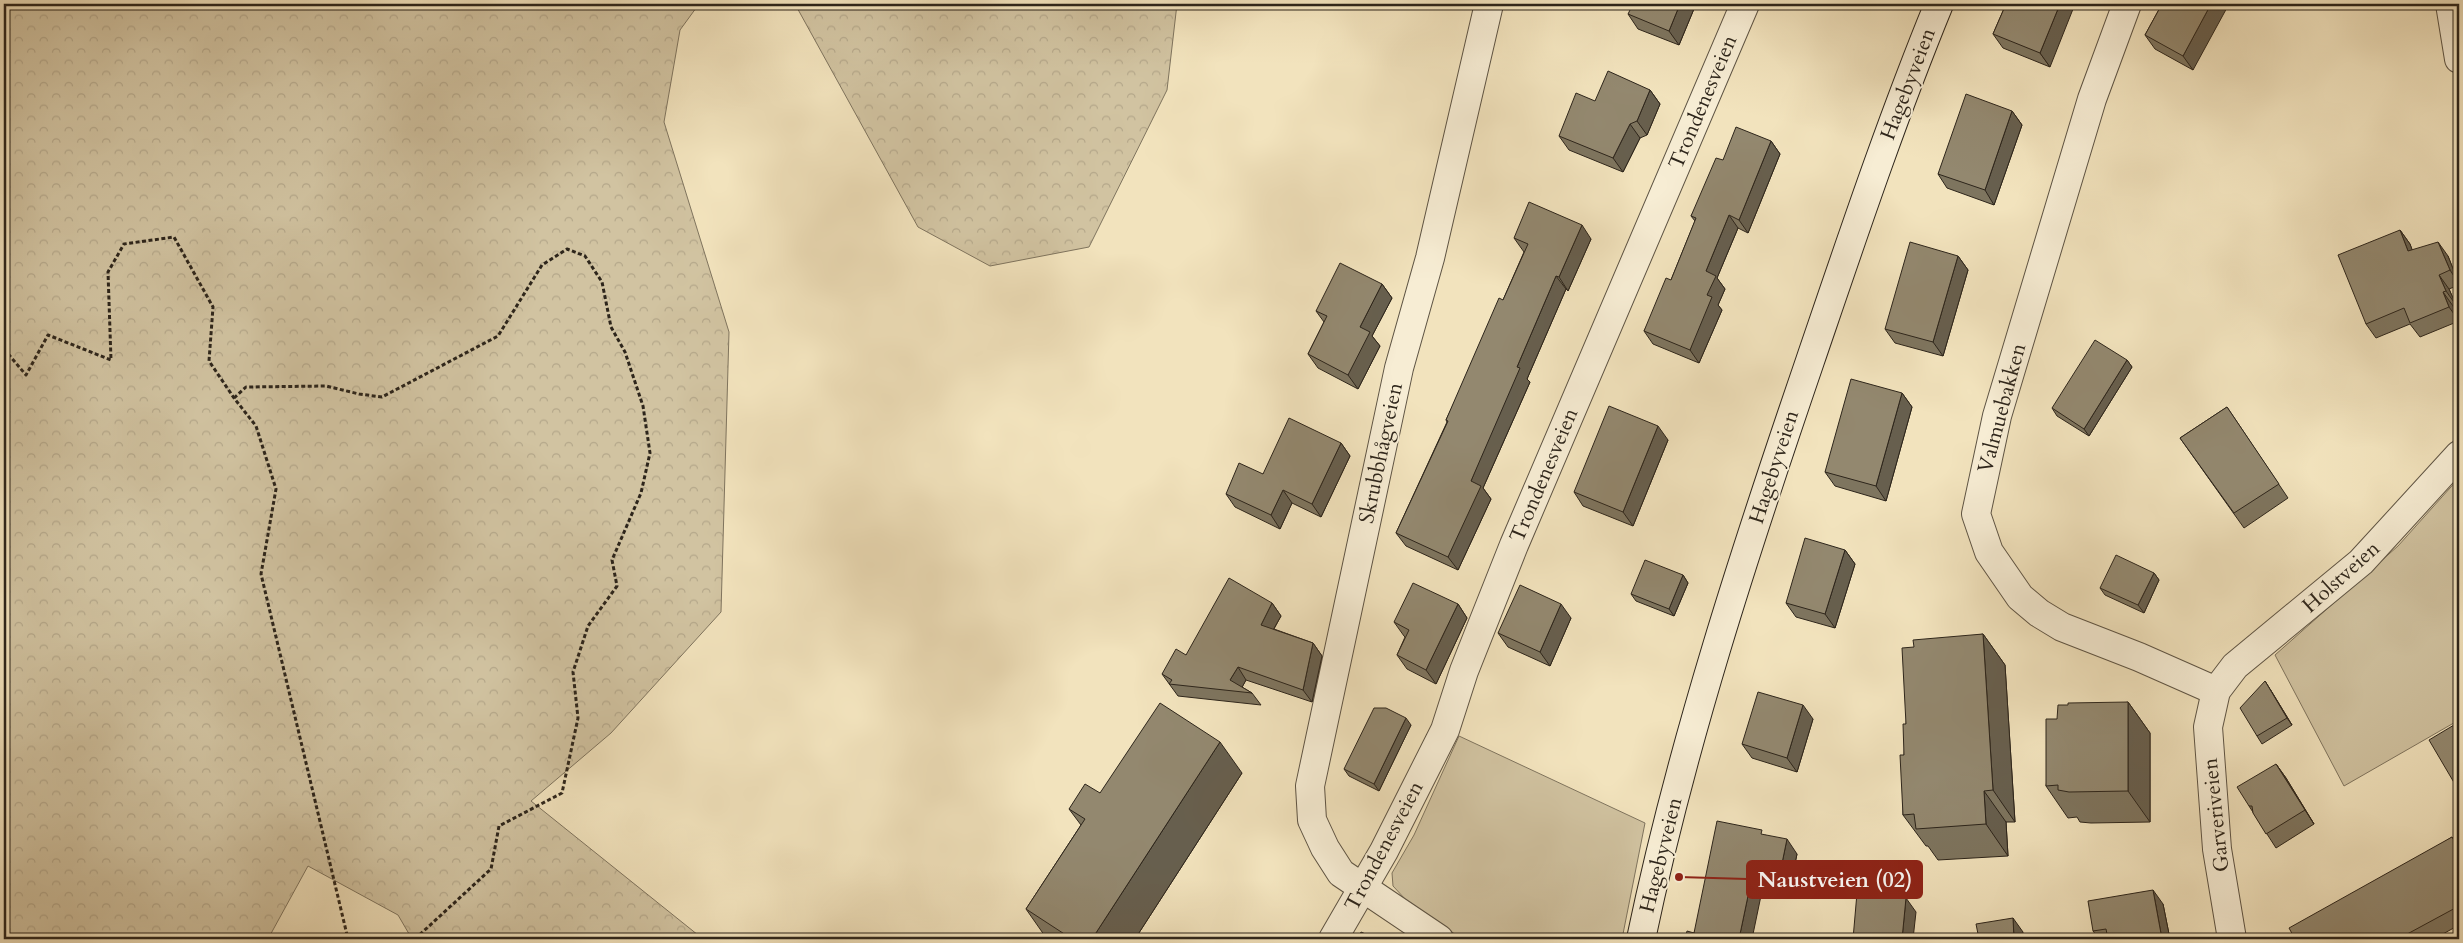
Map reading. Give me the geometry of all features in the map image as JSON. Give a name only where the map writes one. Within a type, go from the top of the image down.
[{"type":"street","name":"Skrubbhågveien","points":[[1439,939],[1341,873],[1324,848],[1312,820],[1310,786],[1399,368],[1430,258],[1489,4]]},
{"type":"street","name":"Trondenesveien","points":[[1333,939],[1363,889],[1445,730],[1464,671],[1514,545],[1745,4]]},
{"type":"street","name":"Hagebyveien","points":[[1641,939],[1657,861],[1710,670],[1768,482],[1874,173],[1939,4]]},
{"type":"street","name":"Valmuebakken","points":[[2128,4],[2092,100],[2000,407],[1976,514],[1989,552],[2020,597],[2039,613],[2062,627],[2139,656],[2216,691]]},
{"type":"street","points":[[2450,4],[2459,58]]},
{"type":"street","name":"Holstveien","points":[[2216,691],[2236,666],[2361,562],[2459,455]]},
{"type":"street","name":"Garveriveien","points":[[2216,691],[2208,727],[2217,849],[2232,939]]},
{"type":"path","points":[[4,349],[26,375],[48,335],[111,360],[108,272],[124,244],[174,237],[213,307],[209,361],[256,426],[276,489],[261,574],[348,939]]},
{"type":"path","points":[[234,398],[246,387],[326,386],[382,397],[498,336],[542,265],[567,249],[585,256],[602,282],[611,327],[625,352],[643,406],[650,453],[641,493],[612,560],[617,586],[588,626],[574,672],[578,718],[562,794],[499,826],[491,869],[414,939]]},
{"type":"green space","points":[[4,4],[699,4],[680,30],[664,122],[729,332],[721,612],[611,733],[531,801],[703,939],[412,939],[398,915],[308,866],[268,939],[4,939]]},
{"type":"green space","points":[[795,4],[1177,4],[1167,90],[1089,247],[990,266],[918,227]]},
{"type":"green space","points":[[2459,478],[2459,720],[2344,786],[2275,655],[2398,546]]},
{"type":"green space","points":[[1459,736],[1645,823],[1622,939],[1462,939],[1406,900],[1393,886],[1392,873],[1414,835]]},
{"type":"building","points":[[1633,4],[1680,4],[1669,31],[1628,14]]},
{"type":"building","points":[[2006,4],[2060,4],[2040,53],[1993,34]]},
{"type":"building","points":[[2162,4],[2211,4],[2183,56],[2145,35]]},
{"type":"building","points":[[1608,71],[1650,90],[1637,121],[1630,124],[1613,158],[1559,136],[1576,93],[1595,101]]},
{"type":"building","points":[[1966,94],[2012,111],[1985,190],[1938,174]]},
{"type":"building","points":[[1736,127],[1771,141],[1739,220],[1729,215],[1706,271],[1716,276],[1707,295],[1712,297],[1690,350],[1644,331],[1666,278],[1671,280],[1696,218],[1691,216],[1716,158],[1723,160]]},
{"type":"building","points":[[1529,202],[1582,225],[1559,277],[1556,276],[1517,367],[1520,368],[1471,481],[1481,486],[1448,557],[1396,533],[1448,421],[1446,420],[1499,298],[1503,300],[1528,244],[1514,238]]},
{"type":"building","points":[[2400,230],[2408,251],[2438,242],[2450,270],[2439,275],[2446,291],[2443,292],[2449,307],[2410,323],[2404,308],[2366,324],[2338,255]]},
{"type":"building","points":[[1910,242],[1958,256],[1933,342],[1885,329]]},
{"type":"building","points":[[1340,263],[1382,284],[1360,327],[1370,332],[1348,375],[1308,354],[1327,316],[1316,311]]},
{"type":"building","points":[[2095,340],[2127,360],[2084,429],[2052,408]]},
{"type":"building","points":[[1851,379],[1902,393],[1876,486],[1825,472]]},
{"type":"building","points":[[1609,406],[1658,426],[1623,512],[1574,492]]},
{"type":"building","points":[[2227,407],[2279,484],[2234,513],[2180,438]]},
{"type":"building","points":[[1289,418],[1341,443],[1312,504],[1283,490],[1271,515],[1226,494],[1239,463],[1263,474]]},
{"type":"building","points":[[1805,538],[1845,550],[1825,614],[1786,603]]},
{"type":"building","points":[[2116,555],[2154,573],[2138,605],[2100,588]]},
{"type":"building","points":[[1645,560],[1683,575],[1669,609],[1631,594]]},
{"type":"building","points":[[1229,578],[1272,603],[1261,625],[1313,643],[1303,690],[1238,667],[1230,680],[1252,693],[1169,684],[1172,680],[1162,674],[1176,649],[1186,655]]},
{"type":"building","points":[[1413,583],[1458,604],[1426,670],[1397,655],[1409,630],[1394,622]]},
{"type":"building","points":[[1520,585],[1561,604],[1540,652],[1498,633]]},
{"type":"building","points":[[1983,634],[1993,790],[1984,791],[1986,824],[1916,829],[1914,814],[1903,815],[1900,755],[1904,755],[1903,724],[1906,724],[1902,648],[1914,647],[1913,640]]},
{"type":"building","points":[[2265,681],[2287,718],[2257,736],[2240,708]]},
{"type":"building","points":[[1758,692],[1803,705],[1787,758],[1742,744]]},
{"type":"building","points":[[2128,702],[2128,791],[2069,792],[2058,790],[2058,785],[2046,786],[2046,719],[2057,719],[2058,705],[2068,705],[2068,703]]},
{"type":"building","points":[[1160,703],[1220,742],[1092,939],[1072,939],[1026,909],[1085,819],[1069,809],[1085,784],[1100,793]]},
{"type":"building","points":[[1374,708],[1386,708],[1406,718],[1374,784],[1344,769]]},
{"type":"building","points":[[2459,722],[2459,791],[2429,740]]},
{"type":"building","points":[[2276,764],[2305,810],[2266,834],[2253,813],[2252,806],[2249,806],[2237,787]]},
{"type":"building","points":[[1717,821],[1762,830],[1761,834],[1787,839],[1779,878],[1753,872],[1739,939],[1685,939],[1687,931],[1694,933]]},
{"type":"building","points":[[2452,837],[2459,849],[2459,906],[2398,939],[2295,939],[2289,928]]},
{"type":"building","points":[[2153,890],[2162,939],[2108,939],[2106,929],[2093,931],[2088,901]]},
{"type":"building","points":[[1857,893],[1906,898],[1902,939],[1853,939]]},
{"type":"building","points":[[2013,918],[2014,939],[1979,939],[1976,924]]},
{"type":"building","points":[[1361,932],[1377,939],[1358,939]]},
{"type":"place","name":"Naustveien (02)","points":[[1679,877]]}]
